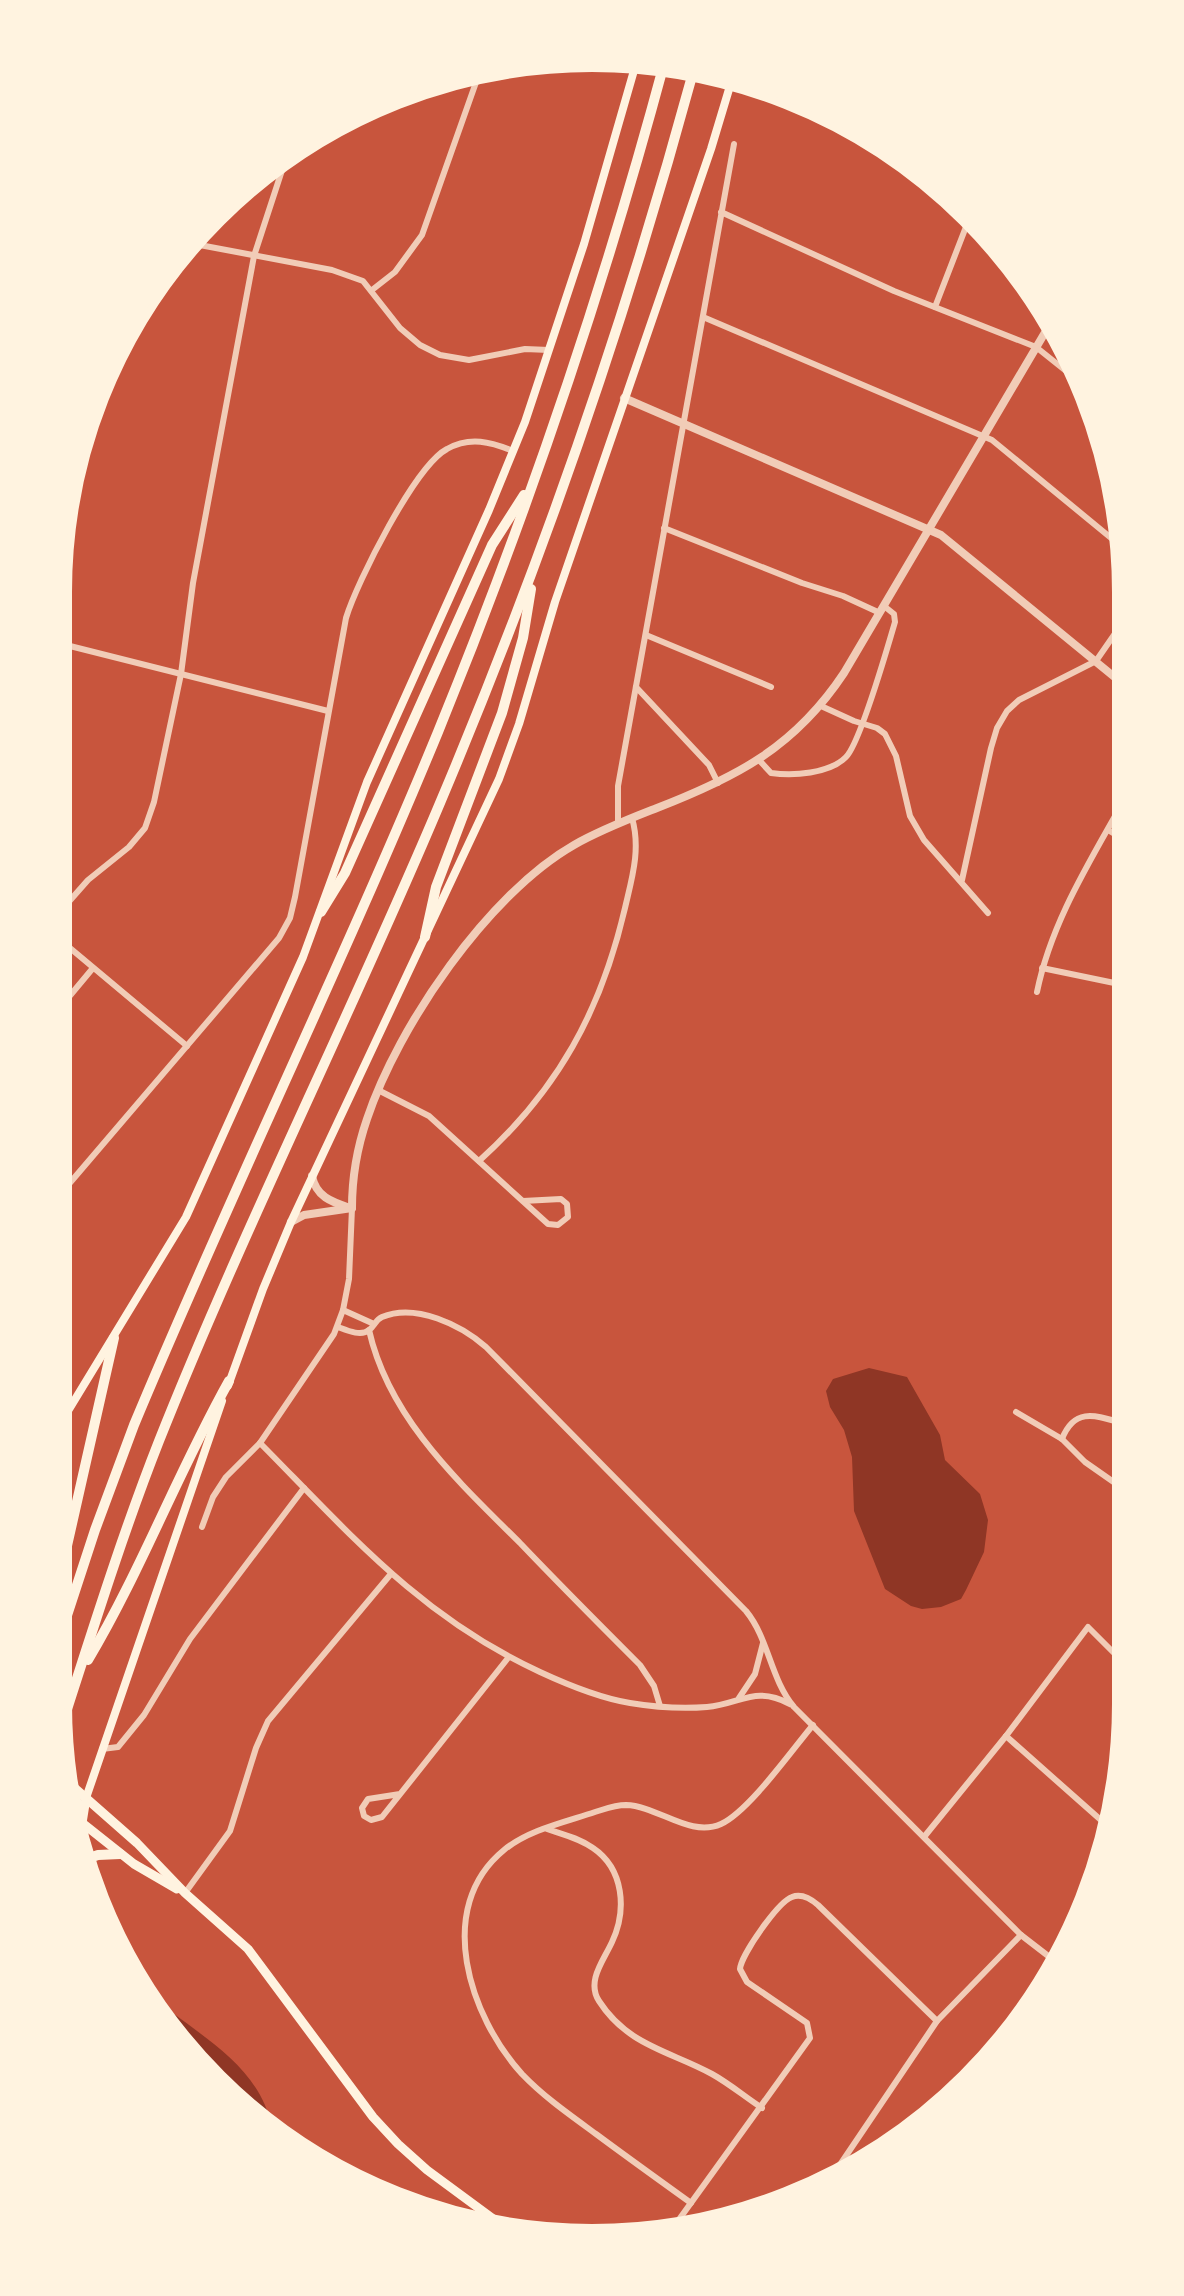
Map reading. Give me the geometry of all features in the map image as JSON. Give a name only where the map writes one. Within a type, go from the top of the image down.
[{"type":"highway","points":[[68,1612],[94,1530],[134,1425],[419,777],[479,628],[535,477],[607,264],[662,72]]},
{"type":"highway","points":[[68,1706],[120,1545],[159,1440],[438,808],[535,564],[632,282],[692,78]]},
{"type":"highway","points":[[321,912],[345,873],[492,545],[535,477]]},
{"type":"highway","points":[[425,937],[436,887],[506,699],[524,638],[535,564]]},
{"type":"highway","points":[[68,1541],[114,1338]]},
{"type":"highway","points":[[78,1676],[113,1617],[205,1424],[229,1381]]},
{"type":"highway","points":[[90,1858],[120,1854]]},
{"type":"main road","points":[[68,1411],[166,1252],[200,1189],[321,912],[367,782],[513,451],[589,226],[634,70]]},
{"type":"main road","points":[[80,1817],[229,1381],[291,1222],[506,761],[549,618],[711,149],[730,86]]},
{"type":"main road","points":[[75,1788],[137,1843],[185,1893],[230,1932],[260,1964],[369,2112],[398,2144],[427,2170],[493,2218]]},
{"type":"main road","points":[[82,1823],[120,1854],[185,1893]]},
{"type":"street","points":[[372,290],[395,272],[422,235],[477,81]]},
{"type":"street","points":[[618,824],[617,792],[734,144]]},
{"type":"street","points":[[68,903],[88,880],[129,847],[145,828],[154,802],[181,674],[193,583],[254,256],[282,169]]},
{"type":"street","points":[[721,212],[935,307],[1036,347],[1068,373]]},
{"type":"street","points":[[935,307],[967,225]]},
{"type":"street","points":[[199,245],[332,270],[363,281],[400,327],[420,345],[440,355],[469,360],[525,349],[549,350]]},
{"type":"street","points":[[703,317],[999,444],[1113,540]]},
{"type":"street","points":[[202,1527],[213,1497],[226,1477],[260,1443],[325,1352],[338,1327],[351,1264],[352,1208],[358,1151],[378,1090],[424,1004],[460,953],[502,904],[553,858],[581,840],[718,783],[759,760],[791,737],[821,706],[882,610],[1046,330]]},
{"type":"street","points":[[624,398],[930,529],[951,541],[1116,678]]},
{"type":"street","points":[[68,1185],[279,938],[287,925],[295,897],[343,628],[352,600],[426,466],[446,449],[469,442],[489,442],[513,451]]},
{"type":"street","points":[[664,528],[802,583],[894,614],[895,622],[862,724],[848,755],[829,768],[773,774],[766,771],[759,760]]},
{"type":"street","points":[[962,880],[997,728],[1007,711],[1019,700],[1096,661],[1116,632]]},
{"type":"street","points":[[646,635],[771,687]]},
{"type":"street","points":[[68,646],[328,711]]},
{"type":"street","points":[[636,687],[709,765],[718,783]]},
{"type":"street","points":[[821,706],[880,730],[890,741],[910,816],[924,840],[962,880],[988,913]]},
{"type":"street","points":[[1037,992],[1042,968],[1065,908],[1116,815]]},
{"type":"street","points":[[479,1161],[518,1124],[546,1090],[565,1062],[594,1006],[615,948],[633,873],[636,844],[632,818]]},
{"type":"street","points":[[1108,830],[1116,835]]},
{"type":"street","points":[[68,947],[187,1046]]},
{"type":"street","points":[[68,998],[93,968]]},
{"type":"street","points":[[1042,968],[1116,983]]},
{"type":"street","points":[[378,1090],[424,1113],[548,1224],[558,1225],[568,1217],[567,1204],[561,1198],[523,1201]]},
{"type":"street","points":[[312,1176],[315,1188],[322,1196],[352,1208]]},
{"type":"street","points":[[291,1222],[304,1215],[352,1208]]},
{"type":"street","points":[[343,1310],[374,1324]]},
{"type":"street","points":[[338,1327],[354,1332],[369,1330],[374,1324],[390,1315],[424,1316],[453,1325],[481,1342],[746,1611],[763,1639],[778,1682],[794,1707],[1021,1935],[1050,1958]]},
{"type":"street","points":[[369,1330],[390,1385],[423,1440],[489,1512],[640,1665],[654,1686],[660,1706]]},
{"type":"street","points":[[1016,1412],[1062,1439],[1085,1462],[1116,1484]]},
{"type":"street","points":[[1062,1439],[1071,1422],[1080,1417],[1094,1417],[1116,1422]]},
{"type":"street","points":[[260,1443],[390,1575],[439,1614],[508,1658],[558,1680],[626,1702],[660,1706],[704,1707],[765,1695],[794,1707]]},
{"type":"street","points":[[102,1749],[114,1749],[125,1741],[147,1710],[185,1645],[304,1488]]},
{"type":"street","points":[[185,1893],[220,1848],[230,1831],[256,1748],[268,1721],[390,1575]]},
{"type":"street","points":[[924,1837],[1006,1736],[1088,1627],[1116,1655]]},
{"type":"street","points":[[738,1699],[756,1674],[763,1639]]},
{"type":"street","points":[[400,1794],[368,1799],[362,1808],[364,1816],[371,1820],[379,1819],[400,1794],[508,1658]]},
{"type":"street","points":[[691,2203],[539,2090],[508,2057],[495,2038],[477,2001],[467,1964],[464,1936],[466,1918],[487,1867],[502,1851],[546,1829],[610,1807],[626,1805],[643,1808],[701,1828],[723,1823],[744,1807],[813,1725]]},
{"type":"street","points":[[1006,1736],[1103,1822]]},
{"type":"street","points":[[546,1829],[575,1838],[597,1850],[609,1865],[620,1888],[620,1922],[596,1976],[596,1995],[605,2010],[646,2046],[711,2074],[762,2108]]},
{"type":"street","points":[[678,2221],[807,2045],[810,2031],[802,2018],[747,1982],[742,1976],[741,1961],[791,1897],[804,1897],[818,1905],[937,2021]]},
{"type":"street","points":[[839,2166],[937,2021],[1021,1935]]},
{"type":"shaded area","points":[[869,1368],[907,1377],[940,1435],[945,1460],[980,1494],[988,1520],[984,1552],[966,1590],[961,1599],[941,1607],[922,1609],[911,1606],[885,1589],[854,1511],[852,1457],[844,1430],[830,1407],[826,1391],[833,1379]]},
{"type":"shaded area","points":[[162,2004],[238,2065],[264,2103],[268,2116],[221,2075],[198,2050]]}]
